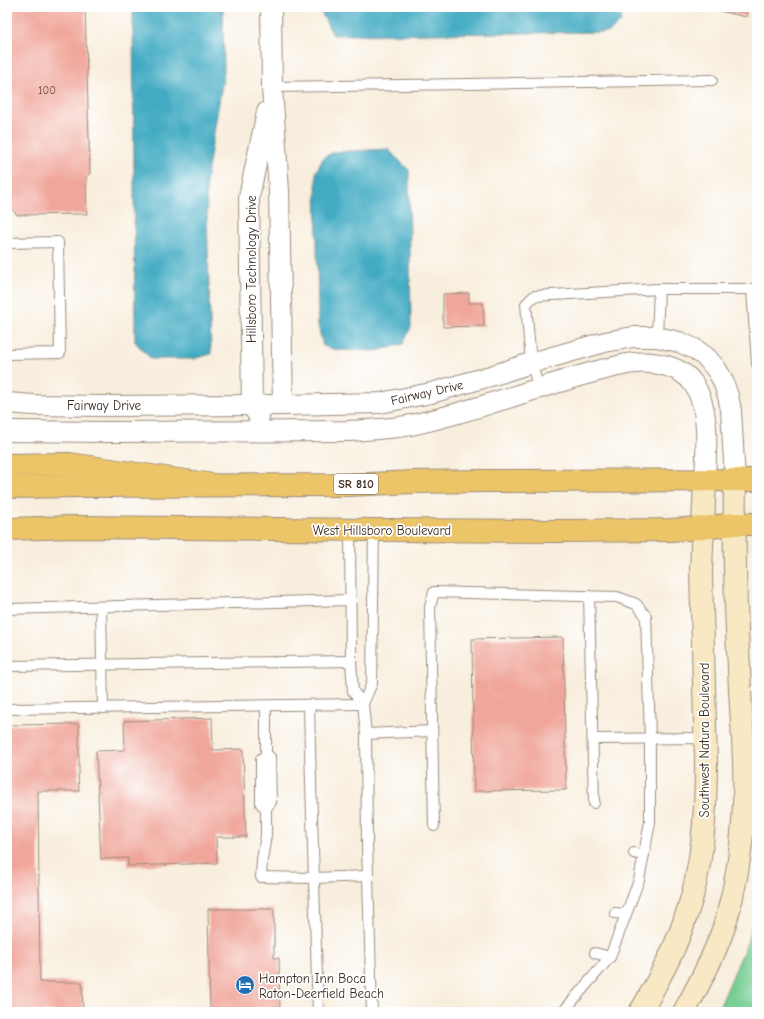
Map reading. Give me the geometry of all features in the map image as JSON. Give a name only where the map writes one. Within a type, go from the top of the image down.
[{"type":"main road","points":[[7,465],[70,464],[213,485]]},
{"type":"main road","name":"SR 810","points":[[7,487],[347,485],[490,481],[757,480]]},
{"type":"main road","name":"West Hillsboro Boulevard","points":[[7,529],[74,527],[563,531],[670,530],[734,524],[757,524]]},
{"type":"street","name":"Hillsboro Technology Drive","points":[[271,7],[272,87],[279,191],[283,405]]},
{"type":"street","name":"Hillsboro Technology Drive","points":[[252,405],[249,197],[272,87]]},
{"type":"street","name":"Fairway Drive","points":[[7,403],[103,406],[380,403],[431,393],[605,342],[633,337],[657,337],[679,342],[695,349],[707,358],[717,370],[728,396],[731,410],[735,480]]},
{"type":"street","name":"Fairway Drive","points":[[7,431],[109,432],[377,430],[409,425],[453,414],[603,369],[635,363],[652,363],[681,371],[693,382],[698,392],[704,407],[706,440],[705,480]]},
{"type":"street","points":[[252,405],[268,431],[283,405]]},
{"type":"street","name":"Southwest Natura Boulevard","points":[[640,1012],[663,971],[687,915],[700,855],[704,825],[706,794],[701,570],[705,480]]},
{"type":"street","points":[[684,1012],[712,958],[723,927],[732,894],[738,861],[742,821],[746,729],[737,643],[734,524],[735,480]]},
{"type":"lane","points":[[272,87],[712,80]]},
{"type":"lane","points":[[7,243],[58,242],[60,353],[7,354]]},
{"type":"lane","points":[[657,337],[659,289]]},
{"type":"lane","points":[[539,388],[531,363],[526,304],[534,296],[659,289],[754,289],[757,364]]},
{"type":"lane","points":[[350,530],[351,661],[353,691],[363,704]]},
{"type":"lane","points":[[372,1012],[366,734],[363,704],[372,683],[374,530]]},
{"type":"lane","points":[[434,826],[430,607],[434,592],[617,596],[636,604],[646,616],[650,738],[650,822],[639,880],[610,956],[561,1009]]},
{"type":"lane","points":[[589,596],[594,803]]},
{"type":"lane","points":[[7,609],[351,600]]},
{"type":"lane","points":[[101,607],[103,708]]},
{"type":"lane","points":[[7,666],[351,661]]},
{"type":"lane","points":[[7,709],[363,704]]},
{"type":"lane","points":[[310,705],[318,1012]]},
{"type":"lane","points":[[266,706],[266,755],[270,757],[271,802],[266,808],[266,835],[261,877],[314,878],[368,876]]},
{"type":"lane","points":[[366,734],[432,731]]},
{"type":"lane","points":[[593,739],[705,738]]},
{"type":"lane","points":[[634,853],[644,854]]},
{"type":"lane","points":[[615,913],[626,914]]},
{"type":"lane","points":[[595,953],[610,956]]},
{"type":"green space","points":[[757,905],[757,1012],[717,1012],[747,943]]},
{"type":"water","points":[[133,7],[223,7],[224,72],[206,181],[211,354],[193,359],[151,359],[135,342]]},
{"type":"water","points":[[322,7],[622,7],[621,22],[609,32],[333,35],[322,14]]},
{"type":"water","points":[[388,149],[409,170],[411,327],[403,344],[377,351],[337,350],[323,346],[318,325],[316,172],[324,157],[334,152]]},
{"type":"building","points":[[7,7],[85,7],[90,174],[86,177],[87,214],[17,215],[7,204]]},
{"type":"building","points":[[703,7],[748,7],[746,17]]},
{"type":"building","points":[[469,293],[469,303],[483,303],[484,326],[443,327],[443,294]]},
{"type":"building","points":[[563,637],[566,790],[474,791],[472,639]]},
{"type":"building","points":[[212,718],[213,750],[243,749],[246,837],[216,837],[217,863],[128,866],[128,858],[101,859],[96,751],[125,750],[124,721]]},
{"type":"building","points":[[79,724],[79,791],[38,791],[40,982],[82,982],[83,1012],[7,1012],[7,725]]},
{"type":"building","name":"Hampton Inn Boca Raton-Deerfield Beach","points":[[208,909],[274,909],[274,958],[279,958],[280,1012],[210,1012]]},
{"type":"place","name":"Hampton Inn Boca Raton-Deerfield Beach","points":[[245,985]]}]
